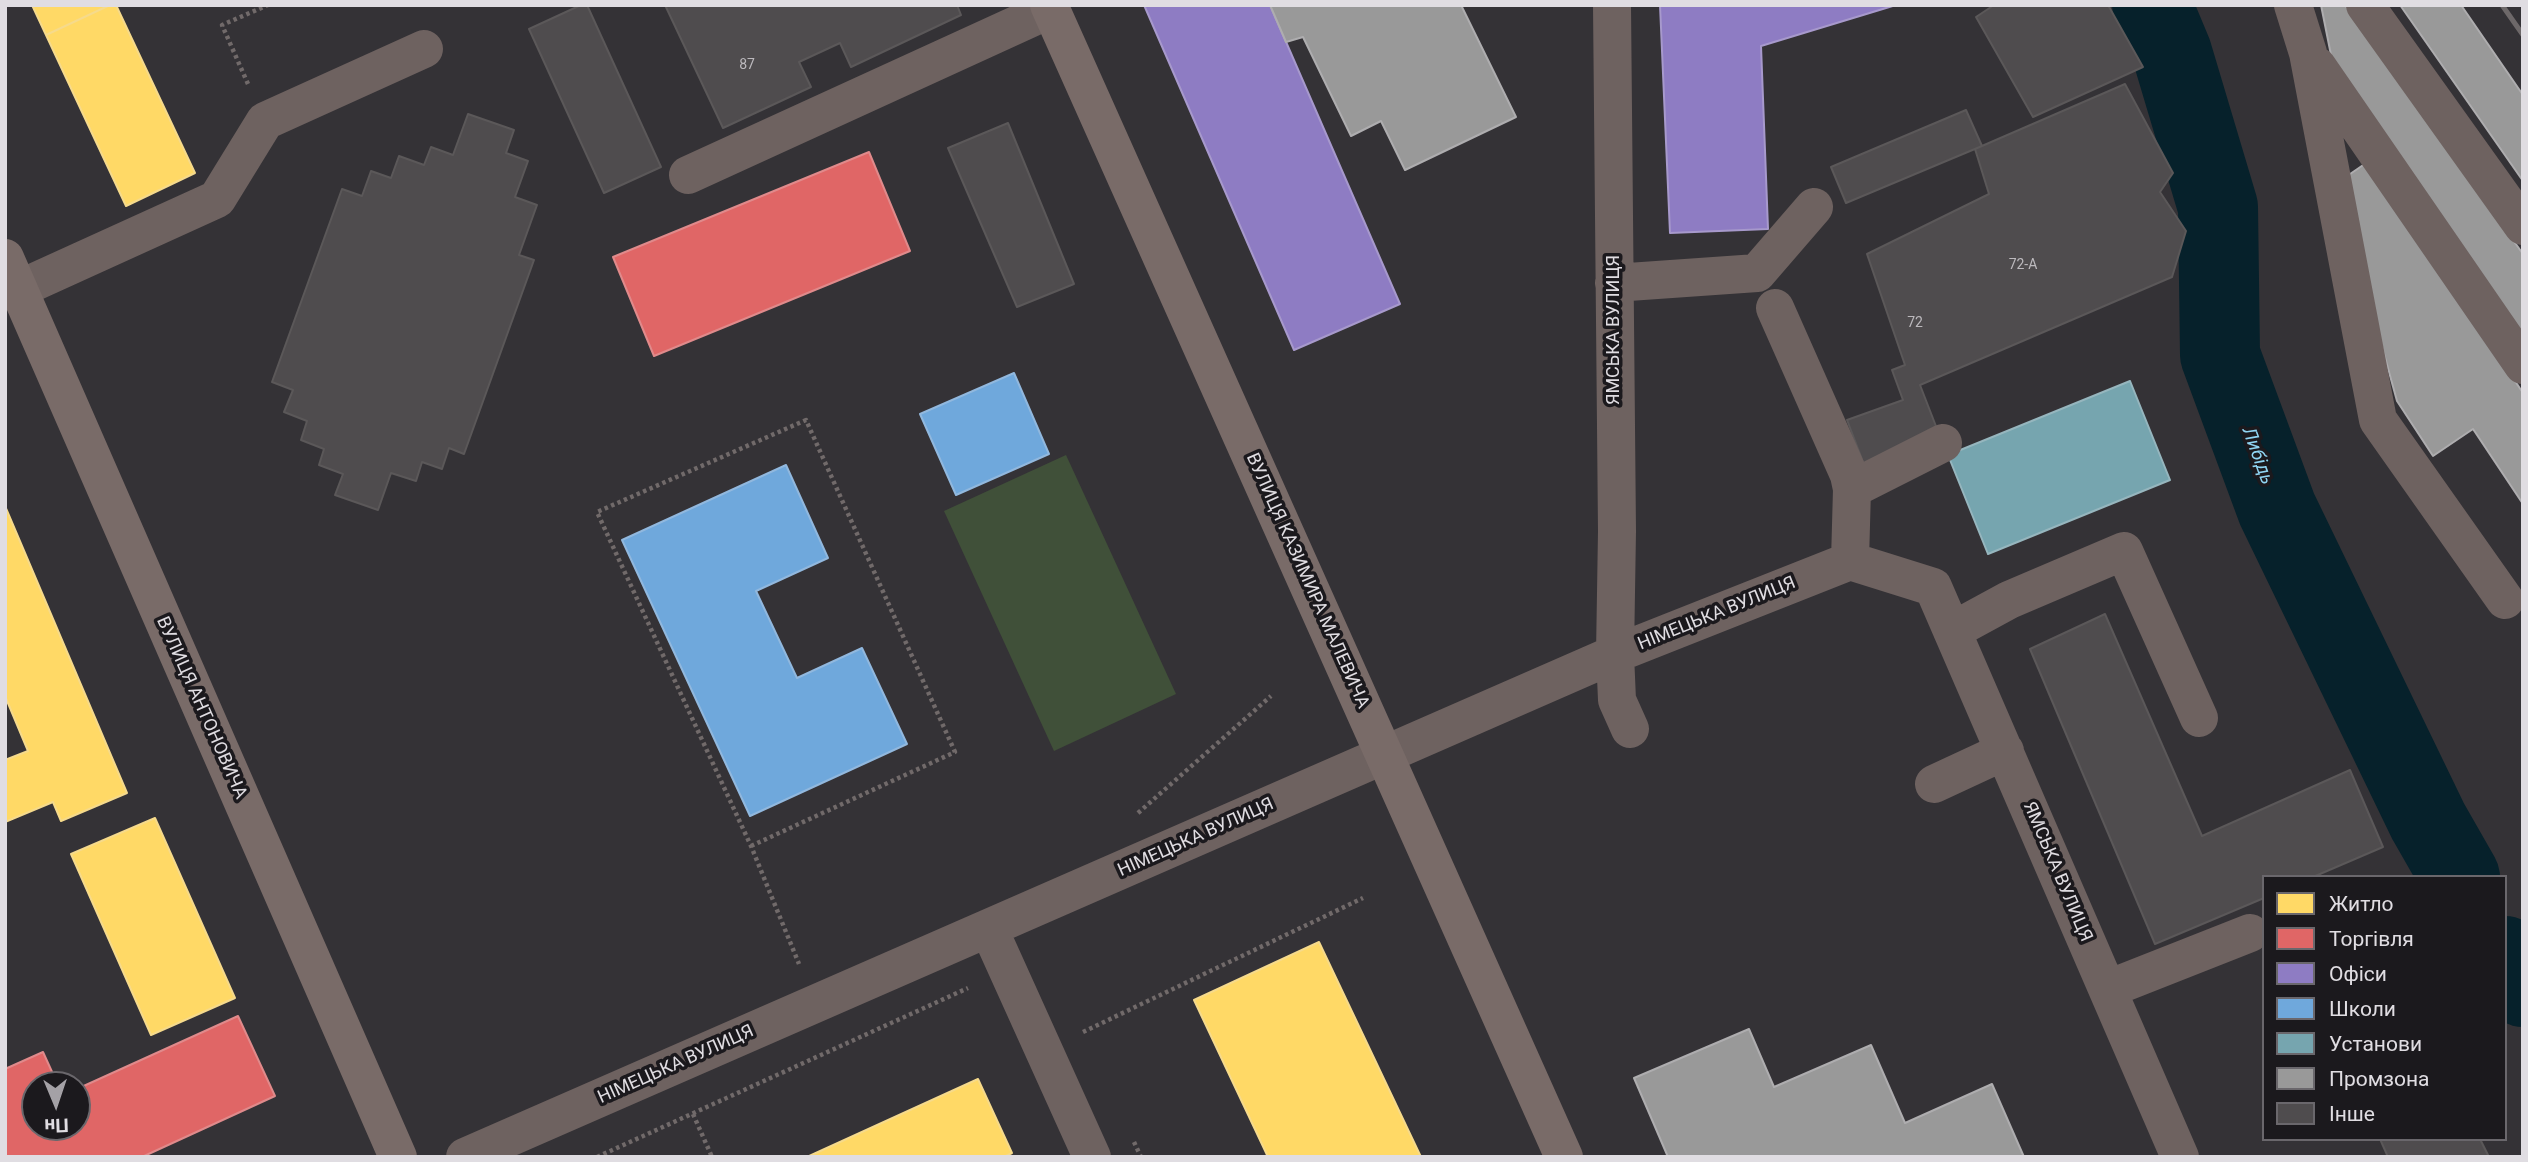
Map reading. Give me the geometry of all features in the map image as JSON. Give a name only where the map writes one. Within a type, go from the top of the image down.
[{"type":"main road","name":"ВУЛИЦЯ КАЗИМИРА МАЛЕВИЧА","points":[[1050,7],[1564,1157]]},
{"type":"main road","name":"ВУЛИЦЯ АНТОНОВИЧА","points":[[12,274],[398,1157]]},
{"type":"street","name":"ЯМСЬКА ВУЛИЦЯ","points":[[1612,5],[1615,654],[1617,700],[1630,729]]},
{"type":"street","points":[[2293,5],[2308,53],[2378,420],[2505,600]]},
{"type":"street","points":[[2365,5],[2523,226]]},
{"type":"street","points":[[688,175],[1050,7]]},
{"type":"street","points":[[12,274],[217,199],[265,121],[424,49]]},
{"type":"street","points":[[2308,53],[2523,365]]},
{"type":"street","points":[[1614,283],[1757,273],[1814,207]]},
{"type":"street","points":[[1775,308],[1849,475],[1852,489],[1850,561]]},
{"type":"street","points":[[1852,489],[1943,443]]},
{"type":"street","points":[[1952,631],[2009,600],[2124,551],[2199,718]]},
{"type":"street","name":"ЯМСЬКА ВУЛИЦЯ","points":[[1850,561],[1933,587],[2180,1157]]},
{"type":"street","name":"НІМЕЦЬКА ВУЛИЦЯ","points":[[465,1157],[1615,654],[1850,561]]},
{"type":"street","points":[[1934,784],[2004,751]]},
{"type":"street","points":[[989,929],[1092,1157]]},
{"type":"street","points":[[2108,989],[2250,933]]},
{"type":"path","points":[[265,121],[222,25],[268,5]]},
{"type":"path","points":[[751,846],[955,752],[806,420],[597,512],[751,846],[816,1004]]},
{"type":"path","points":[[1133,818],[1271,696]]},
{"type":"path","points":[[1083,1032],[1363,898]]},
{"type":"path","points":[[597,1157],[1007,970]]},
{"type":"path","points":[[694,1114],[712,1157]]},
{"type":"green space","points":[[1066,455],[1176,694],[1054,751],[944,511]]},
{"type":"building: Житло","points":[[32,5],[110,5],[46,35]]},
{"type":"building: Житло","points":[[110,5],[116,5],[195,173],[126,206],[46,35]]},
{"type":"building: Житло","points":[[5,506],[127,793],[61,821],[53,802],[5,822],[5,760],[28,751],[5,696]]},
{"type":"building: Житло","points":[[155,818],[235,998],[151,1035],[71,854]]},
{"type":"building: Житло","points":[[1319,942],[1421,1157],[1268,1157],[1194,1000]]},
{"type":"building: Житло","points":[[978,1079],[1012,1153],[1004,1157],[807,1157]]},
{"type":"building: Торгівля","points":[[869,152],[910,251],[654,356],[613,257]]},
{"type":"building: Торгівля","points":[[238,1016],[275,1096],[142,1157],[5,1157],[5,1069],[43,1052],[52,1071],[21,1071],[21,1141],[91,1141],[91,1083]]},
{"type":"building: Офіси","points":[[1144,5],[1270,5],[1400,304],[1294,350]]},
{"type":"building: Офіси","points":[[1660,5],[1896,5],[1761,46],[1768,229],[1670,233]]},
{"type":"building: Школи","points":[[1014,373],[1049,454],[956,495],[920,414]]},
{"type":"building: Школи","points":[[786,465],[828,558],[756,591],[797,678],[862,648],[907,744],[750,816],[622,540]]},
{"type":"building: Установи","points":[[2130,381],[2170,480],[1988,554],[1948,455]]},
{"type":"building: Промзона","points":[[1270,5],[1461,5],[1516,117],[1405,170],[1381,121],[1351,136],[1303,37],[1286,42]]},
{"type":"building: Промзона","points":[[2321,5],[2345,5],[2523,254],[2523,335],[2334,70]]},
{"type":"building: Промзона","points":[[2400,5],[2461,5],[2523,95],[2523,181]]},
{"type":"building: Промзона","points":[[2369,161],[2523,393],[2523,504],[2473,429],[2433,456],[2397,401],[2337,183]]},
{"type":"building: Промзона","points":[[1749,1029],[1774,1087],[1871,1045],[1905,1123],[1992,1084],[2024,1157],[1668,1157],[1634,1078]]},
{"type":"building: Інше","points":[[581,5],[587,5],[661,167],[604,193],[529,29]]},
{"type":"building: Інше","points":[[665,5],[957,5],[961,15],[851,67],[840,43],[799,62],[811,87],[723,128]]},
{"type":"building: Інше","points":[[1994,5],[2108,5],[2143,67],[2033,117],[1976,17]]},
{"type":"building: Інше","points":[[2125,84],[2173,173],[2160,192],[2186,231],[2172,277],[1920,385],[1939,434],[1865,467],[1847,420],[1903,400],[1892,370],[1905,365],[1867,254],[1989,194],[1975,149]]},
{"type":"building: Інше","points":[[1966,110],[1982,146],[1846,203],[1831,167]]},
{"type":"building: Інше","points":[[468,114],[514,130],[506,153],[528,161],[515,197],[537,205],[519,255],[534,260],[464,454],[449,448],[442,469],[422,462],[416,481],[391,473],[378,510],[335,495],[343,474],[319,465],[324,449],[301,440],[307,421],[284,412],[293,390],[272,382],[342,189],[362,196],[371,171],[391,178],[399,156],[424,165],[431,147],[453,155]]},
{"type":"building: Інше","points":[[1008,123],[1074,284],[1017,307],[948,148]]},
{"type":"building: Інше","points":[[2105,614],[2202,836],[2350,770],[2383,847],[2318,875],[2262,875],[2262,899],[2155,944],[2030,649]]},
{"type":"building: Інше","points":[[2381,1141],[2481,1141],[2489,1157],[2388,1157]]},
{"type":"waterway","name":"Либідь","points":[[2152,5],[2172,53],[2218,207],[2220,355],[2277,509],[2428,821],[2459,875]]},
{"type":"waterway","name":"Либідь","points":[[2507,959],[2523,987]]},
{"type":"railway","points":[[2502,5],[2523,35]]}]
